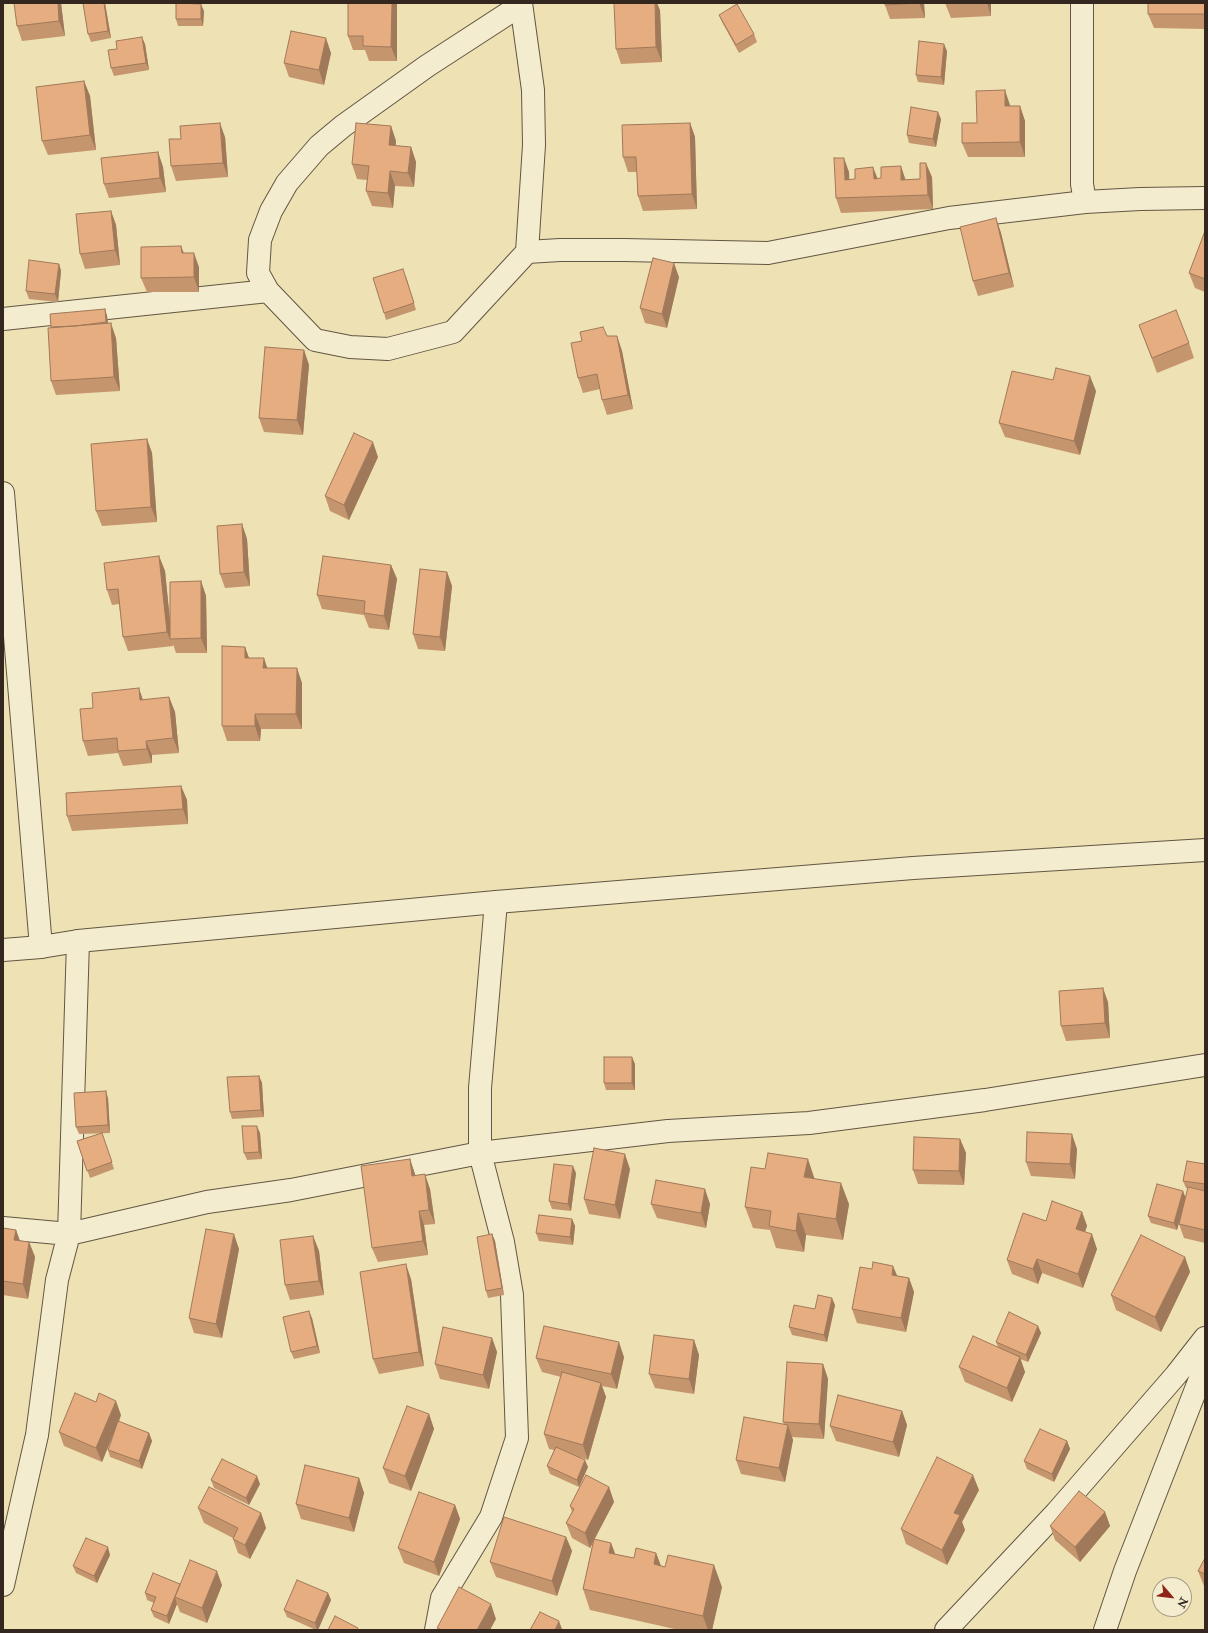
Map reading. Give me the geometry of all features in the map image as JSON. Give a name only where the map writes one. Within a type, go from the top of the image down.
[{"type":"street","points":[[1082,3],[1082,184],[1085,202]]},
{"type":"street","points":[[521,4],[533,90],[534,145],[527,252],[453,332],[388,349],[350,347],[315,340],[268,291],[258,273],[260,240],[271,211],[287,184],[319,146],[343,126],[427,66],[521,4]]},
{"type":"street","points":[[527,252],[624,250],[768,253],[949,218],[1085,202],[1205,198]]},
{"type":"street","points":[[3,319],[268,291]]},
{"type":"street","points":[[3,493],[40,947]]},
{"type":"street","points":[[3,950],[40,947],[78,941],[496,902],[913,868],[1205,850]]},
{"type":"street","points":[[436,1630],[442,1598],[491,1517],[517,1438],[512,1295],[503,1242],[480,1152],[480,1088],[496,902]]},
{"type":"street","points":[[3,1585],[37,1435],[57,1280],[69,1234],[78,941]]},
{"type":"street","points":[[3,1228],[69,1234],[207,1202],[291,1190],[480,1152],[668,1130],[817,1122],[985,1100],[1205,1065]]},
{"type":"street","points":[[946,1630],[1056,1513],[1176,1375],[1205,1338]]},
{"type":"street","points":[[1105,1630],[1125,1571],[1205,1366]]},
{"type":"building","points":[[14,3],[58,3],[59,21],[17,26]]},
{"type":"building","points":[[83,3],[104,3],[108,31],[88,34]]},
{"type":"building","points":[[176,3],[201,4],[201,19],[176,19]]},
{"type":"building","points":[[348,3],[392,3],[391,47],[363,46],[363,36],[348,36]]},
{"type":"building","points":[[614,3],[655,3],[656,47],[616,49]]},
{"type":"building","points":[[885,3],[919,3],[885,5]]},
{"type":"building","points":[[1148,3],[1205,3],[1205,14],[1148,14]]},
{"type":"building","points":[[737,4],[754,34],[736,45],[719,15]]},
{"type":"building","points":[[291,31],[326,38],[319,70],[284,63]]},
{"type":"building","points":[[142,37],[146,63],[111,68],[108,50],[117,49],[116,41]]},
{"type":"building","points":[[919,41],[944,44],[941,77],[916,75]]},
{"type":"building","points":[[84,81],[90,135],[42,141],[36,87]]},
{"type":"building","points":[[1005,90],[1005,106],[1020,106],[1020,142],[962,143],[962,123],[977,123],[976,91]]},
{"type":"building","points":[[911,107],[938,112],[933,139],[907,135]]},
{"type":"building","points":[[220,123],[223,163],[171,166],[169,139],[181,139],[180,126]]},
{"type":"building","points":[[356,123],[391,126],[389,145],[411,147],[408,173],[390,171],[388,193],[366,191],[369,166],[352,164]]},
{"type":"building","points":[[690,123],[692,194],[638,196],[636,157],[623,157],[622,125]]},
{"type":"building","points":[[158,152],[160,178],[104,184],[101,158]]},
{"type":"building","points":[[834,158],[844,158],[845,180],[855,179],[855,169],[873,167],[874,179],[881,178],[881,167],[901,166],[901,180],[920,179],[920,163],[926,163],[928,195],[836,198]]},
{"type":"building","points":[[111,211],[115,250],[80,254],[76,214]]},
{"type":"building","points":[[996,218],[1009,273],[973,281],[960,227]]},
{"type":"building","points":[[1205,231],[1205,279],[1189,273]]},
{"type":"building","points":[[181,246],[182,253],[194,253],[194,277],[141,278],[141,247]]},
{"type":"building","points":[[653,258],[674,263],[662,314],[640,308]]},
{"type":"building","points":[[29,260],[59,264],[55,294],[26,291]]},
{"type":"building","points":[[403,269],[414,303],[384,313],[373,278]]},
{"type":"building","points":[[105,309],[106,322],[76,326],[51,327],[50,314]]},
{"type":"building","points":[[1176,310],[1189,343],[1152,358],[1139,325]]},
{"type":"building","points":[[111,323],[114,377],[51,381],[48,328]]},
{"type":"building","points":[[603,327],[607,336],[617,336],[628,395],[602,400],[597,374],[578,378],[571,343],[582,341],[580,332]]},
{"type":"building","points":[[265,347],[304,350],[297,420],[259,418]]},
{"type":"building","points":[[1056,368],[1090,376],[1074,441],[999,423],[1012,371],[1053,380]]},
{"type":"building","points":[[354,433],[373,442],[344,505],[325,496]]},
{"type":"building","points":[[147,439],[151,507],[96,511],[91,444]]},
{"type":"building","points":[[242,524],[244,572],[220,574],[217,526]]},
{"type":"building","points":[[159,556],[167,632],[123,637],[118,589],[107,590],[104,563]]},
{"type":"building","points":[[323,556],[391,565],[384,616],[364,613],[365,601],[317,595]]},
{"type":"building","points":[[420,569],[447,572],[440,637],[413,634]]},
{"type":"building","points":[[201,581],[201,638],[170,639],[170,582]]},
{"type":"building","points":[[222,646],[245,647],[245,658],[264,658],[263,668],[297,668],[296,714],[255,714],[255,726],[222,726]]},
{"type":"building","points":[[139,688],[140,700],[169,697],[173,738],[146,741],[147,749],[118,751],[117,738],[83,741],[80,709],[93,708],[92,693]]},
{"type":"building","points":[[181,786],[183,809],[67,816],[66,793]]},
{"type":"building","points":[[1103,988],[1105,1023],[1061,1026],[1059,991]]},
{"type":"building","points":[[604,1057],[632,1057],[632,1083],[604,1083]]},
{"type":"building","points":[[259,1076],[261,1110],[230,1112],[227,1077]]},
{"type":"building","points":[[106,1091],[108,1125],[76,1127],[74,1093]]},
{"type":"building","points":[[242,1126],[257,1126],[259,1152],[244,1153]]},
{"type":"building","points":[[1027,1132],[1072,1134],[1070,1164],[1026,1162]]},
{"type":"building","points":[[102,1133],[112,1162],[87,1171],[77,1141]]},
{"type":"building","points":[[914,1137],[960,1139],[959,1171],[913,1170]]},
{"type":"building","points":[[594,1148],[625,1154],[615,1205],[584,1199]]},
{"type":"building","points":[[768,1153],[808,1159],[804,1177],[841,1183],[836,1219],[798,1213],[796,1231],[769,1226],[771,1211],[745,1207],[751,1167],[765,1169]]},
{"type":"building","points":[[410,1159],[412,1176],[425,1174],[429,1210],[419,1211],[423,1241],[372,1248],[361,1166]]},
{"type":"building","points":[[1187,1161],[1205,1164],[1205,1184],[1183,1181]]},
{"type":"building","points":[[554,1164],[573,1166],[568,1204],[549,1201]]},
{"type":"building","points":[[656,1180],[705,1189],[701,1213],[651,1204]]},
{"type":"building","points":[[1157,1184],[1183,1191],[1174,1223],[1148,1216]]},
{"type":"building","points":[[1188,1187],[1205,1191],[1205,1230],[1179,1224]]},
{"type":"building","points":[[1052,1201],[1082,1212],[1076,1229],[1092,1234],[1078,1274],[1037,1259],[1033,1269],[1007,1260],[1023,1213],[1046,1221]]},
{"type":"building","points":[[539,1215],[572,1219],[570,1237],[536,1233]]},
{"type":"building","points":[[3,1228],[16,1230],[14,1240],[29,1242],[23,1284],[3,1281]]},
{"type":"building","points":[[206,1229],[234,1234],[216,1324],[189,1318]]},
{"type":"building","points":[[492,1234],[502,1288],[486,1291],[477,1237]]},
{"type":"building","points":[[1141,1235],[1185,1257],[1155,1317],[1111,1295]]},
{"type":"building","points":[[313,1236],[319,1281],[285,1285],[280,1240]]},
{"type":"building","points":[[873,1262],[893,1266],[892,1275],[909,1278],[901,1318],[852,1309],[860,1267],[872,1269]]},
{"type":"building","points":[[406,1264],[419,1352],[373,1359],[360,1272]]},
{"type":"building","points":[[818,1295],[832,1298],[824,1335],[789,1327],[794,1305],[815,1309]]},
{"type":"building","points":[[309,1311],[317,1346],[291,1352],[283,1317]]},
{"type":"building","points":[[1009,1312],[1038,1326],[1026,1355],[996,1342]]},
{"type":"building","points":[[544,1326],[619,1342],[611,1374],[536,1358]]},
{"type":"building","points":[[443,1327],[492,1338],[483,1375],[435,1364]]},
{"type":"building","points":[[654,1335],[694,1340],[689,1379],[649,1374]]},
{"type":"building","points":[[973,1336],[1020,1357],[1007,1388],[959,1367]]},
{"type":"building","points":[[787,1362],[823,1364],[819,1424],[783,1422]]},
{"type":"building","points":[[562,1372],[601,1383],[583,1445],[544,1434]]},
{"type":"building","points":[[75,1393],[96,1402],[99,1393],[116,1401],[96,1448],[59,1432]]},
{"type":"building","points":[[838,1395],[902,1411],[893,1442],[830,1426]]},
{"type":"building","points":[[407,1406],[429,1414],[405,1476],[383,1468]]},
{"type":"building","points":[[744,1417],[788,1425],[779,1468],[736,1460]]},
{"type":"building","points":[[118,1421],[149,1433],[139,1461],[108,1450]]},
{"type":"building","points":[[1040,1429],[1067,1441],[1052,1474],[1024,1461]]},
{"type":"building","points":[[556,1447],[585,1460],[577,1480],[547,1466]]},
{"type":"building","points":[[937,1457],[973,1475],[954,1513],[960,1515],[942,1550],[901,1529]]},
{"type":"building","points":[[222,1459],[257,1476],[246,1498],[211,1480]]},
{"type":"building","points":[[305,1465],[359,1478],[349,1518],[296,1504]]},
{"type":"building","points":[[586,1475],[609,1487],[585,1533],[566,1523],[574,1509],[570,1506]]},
{"type":"building","points":[[209,1487],[261,1513],[245,1545],[233,1539],[238,1528],[198,1508]]},
{"type":"building","points":[[1079,1491],[1105,1512],[1075,1547],[1050,1526]]},
{"type":"building","points":[[419,1492],[455,1505],[434,1562],[398,1548]]},
{"type":"building","points":[[504,1517],[566,1537],[552,1581],[490,1562]]},
{"type":"building","points":[[86,1538],[108,1547],[94,1576],[73,1566]]},
{"type":"building","points":[[594,1539],[611,1543],[609,1553],[634,1558],[636,1548],[656,1553],[654,1564],[665,1567],[668,1555],[714,1565],[703,1616],[583,1589]]},
{"type":"building","points":[[1205,1558],[1205,1574],[1198,1571]]},
{"type":"building","points":[[190,1560],[217,1571],[202,1608],[175,1597]]},
{"type":"building","points":[[153,1573],[180,1584],[167,1616],[151,1610],[156,1597],[145,1593]]},
{"type":"building","points":[[297,1580],[328,1593],[315,1623],[284,1610]]},
{"type":"building","points":[[459,1587],[491,1604],[477,1630],[442,1630],[437,1628]]},
{"type":"building","points":[[540,1612],[559,1621],[555,1630],[530,1630]]},
{"type":"building","points":[[335,1616],[358,1628],[357,1630],[328,1630]]}]
